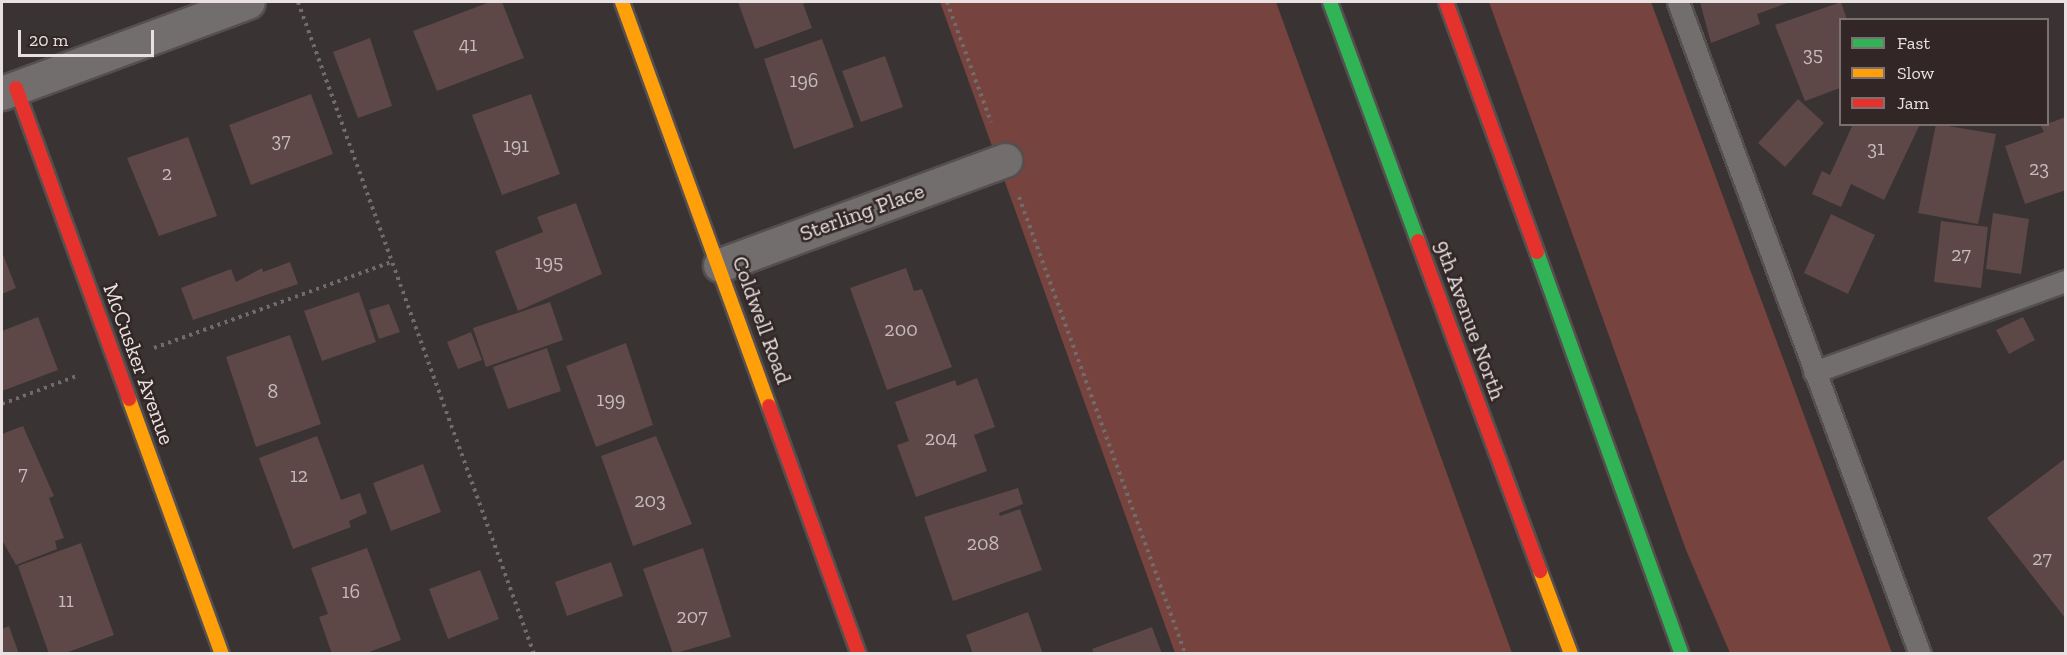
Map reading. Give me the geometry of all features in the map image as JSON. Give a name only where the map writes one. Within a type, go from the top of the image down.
[{"type":"main road","name":"Coldwell Road","points":[[622,2],[720,265],[859,654]]},
{"type":"main road","name":"9th Avenue North","points":[[1330,2],[1571,654]]},
{"type":"main road","points":[[1446,2],[1682,654]]},
{"type":"main road","name":"McCusker Avenue","points":[[9,91],[116,362],[222,654]]},
{"type":"street","points":[[9,91],[248,2]]},
{"type":"street","name":"Sterling Place","points":[[720,265],[1005,160]]},
{"type":"lane","points":[[1678,2],[1920,654]]},
{"type":"lane","points":[[1814,372],[2066,281]]},
{"type":"path","points":[[298,2],[534,654]]},
{"type":"path","points":[[947,2],[1185,654]]},
{"type":"path","points":[[2,404],[391,262]]},
{"type":"shaded area","points":[[940,2],[1276,2],[1512,653],[1175,653]]},
{"type":"shaded area","points":[[1489,2],[1651,2],[1892,653],[1730,653],[1686,550]]},
{"type":"building","points":[[490,2],[502,2],[524,58],[437,91],[413,31]]},
{"type":"building","points":[[738,2],[810,2],[803,4],[812,28],[755,49]]},
{"type":"building","points":[[1700,2],[1790,2],[1757,14],[1760,24],[1711,43]]},
{"type":"building","points":[[1841,2],[1846,18],[1839,18],[1839,88],[1805,101],[1775,25]]},
{"type":"building","points":[[370,38],[392,106],[358,118],[333,52]]},
{"type":"building","points":[[822,39],[854,127],[794,149],[764,59]]},
{"type":"building","points":[[885,56],[903,107],[861,122],[842,71]]},
{"type":"building","points":[[311,94],[333,154],[251,185],[229,125]]},
{"type":"building","points":[[531,94],[560,174],[502,195],[472,115]]},
{"type":"building","points":[[1798,99],[1824,123],[1785,167],[1758,143]]},
{"type":"building","points":[[2066,117],[2066,190],[2025,204],[2005,146],[2044,132],[2041,126],[2049,126],[2049,123]]},
{"type":"building","points":[[1852,126],[1919,126],[1884,200],[1851,184],[1841,207],[1812,194],[1822,171],[1830,175]]},
{"type":"building","points":[[1936,126],[1996,134],[1978,224],[1918,213]]},
{"type":"building","points":[[188,137],[217,216],[159,236],[127,158]]},
{"type":"building","points":[[576,203],[602,274],[518,311],[495,251],[543,232],[537,217]]},
{"type":"building","points":[[1993,213],[2029,219],[2021,274],[1986,269]]},
{"type":"building","points":[[1831,214],[1875,235],[1848,294],[1804,273]]},
{"type":"building","points":[[1941,221],[1988,227],[1981,288],[1934,282]]},
{"type":"building","points":[[2,252],[16,288],[2,294]]},
{"type":"building","points":[[290,262],[298,284],[193,320],[181,288],[231,269],[236,282],[262,268],[263,272]]},
{"type":"building","points":[[906,268],[914,291],[922,289],[952,367],[887,390],[850,288]]},
{"type":"building","points":[[359,292],[376,342],[322,361],[304,311]]},
{"type":"building","points":[[550,302],[563,340],[486,367],[473,328]]},
{"type":"building","points":[[389,304],[400,332],[379,339],[369,310]]},
{"type":"building","points":[[38,317],[58,370],[2,391],[2,331]]},
{"type":"building","points":[[2023,317],[2035,340],[2009,354],[1996,330]]},
{"type":"building","points":[[471,332],[482,360],[458,369],[447,342]]},
{"type":"building","points":[[290,335],[321,424],[256,447],[226,357]]},
{"type":"building","points":[[626,343],[653,425],[596,447],[566,366]]},
{"type":"building","points":[[547,348],[561,391],[508,409],[493,367]]},
{"type":"building","points":[[977,378],[995,427],[974,435],[987,471],[916,497],[897,445],[909,441],[895,402],[955,380],[957,386]]},
{"type":"building","points":[[23,426],[54,496],[49,498],[64,538],[55,541],[57,549],[16,565],[2,540],[2,434]]},
{"type":"building","points":[[317,436],[341,500],[360,493],[367,513],[349,521],[351,527],[293,549],[259,458]]},
{"type":"building","points":[[656,436],[692,524],[633,546],[601,456]]},
{"type":"building","points":[[2066,458],[2066,619],[1987,518]]},
{"type":"building","points":[[423,464],[441,512],[391,531],[373,483]]},
{"type":"building","points":[[1018,488],[1023,504],[999,513],[1000,516],[1020,509],[1042,570],[953,601],[924,517]]},
{"type":"building","points":[[81,543],[114,635],[63,654],[49,654],[18,566]]},
{"type":"building","points":[[367,548],[401,640],[364,654],[332,654],[319,617],[328,614],[311,568]]},
{"type":"building","points":[[703,548],[731,637],[673,654],[643,569]]},
{"type":"building","points":[[611,562],[623,596],[567,616],[555,582]]},
{"type":"building","points":[[480,570],[499,619],[448,639],[429,589]]},
{"type":"building","points":[[1028,612],[1043,654],[973,654],[966,635]]},
{"type":"building","points":[[9,626],[19,654],[2,654],[2,629]]},
{"type":"building","points":[[1152,627],[1162,654],[1094,654],[1092,649]]},
{"type":"traffic: fast","points":[[1330,2],[1418,241]]},
{"type":"traffic: fast","points":[[1537,252],[1682,654]]},
{"type":"traffic: slow","points":[[622,2],[769,406]]},
{"type":"traffic: slow","points":[[129,399],[222,654]]},
{"type":"traffic: slow","points":[[1540,571],[1571,654]]},
{"type":"traffic: jam","points":[[1446,2],[1537,252]]},
{"type":"traffic: jam","points":[[16,88],[129,399]]},
{"type":"traffic: jam","points":[[1418,241],[1540,571]]},
{"type":"traffic: jam","points":[[769,406],[859,654]]}]
